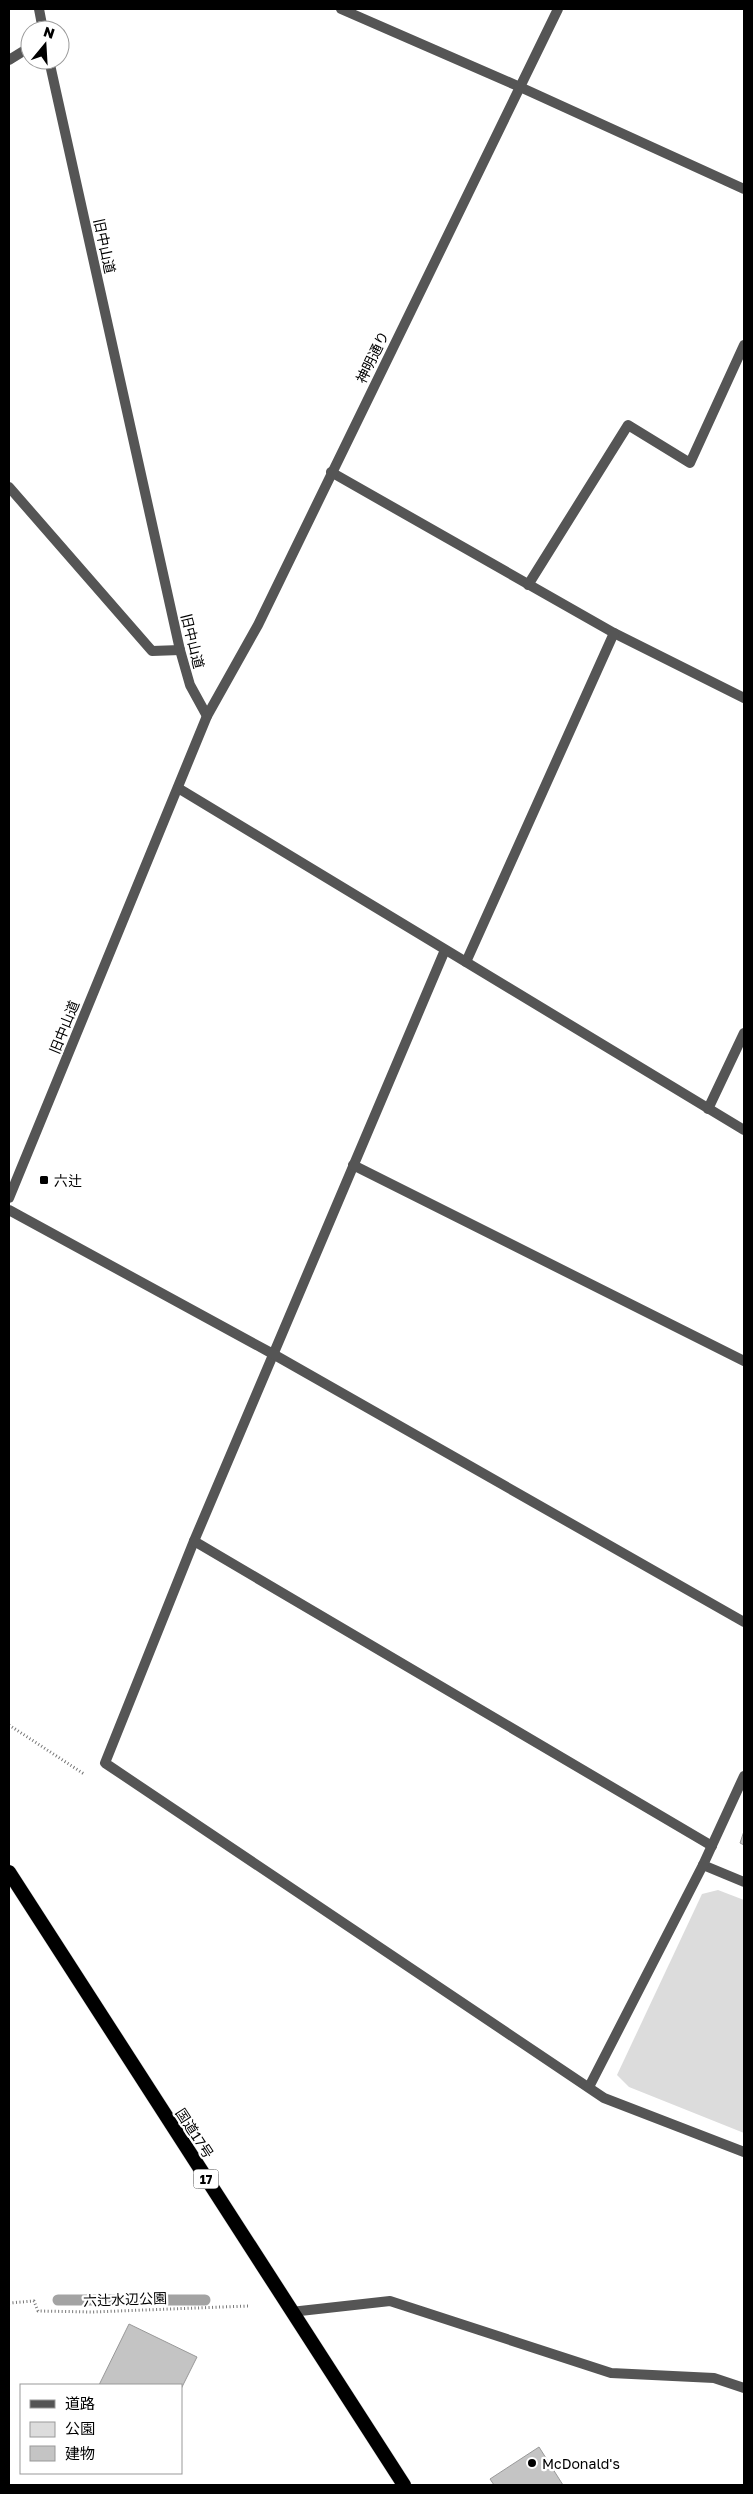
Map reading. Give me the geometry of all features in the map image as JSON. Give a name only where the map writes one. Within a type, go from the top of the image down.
[{"type":"highway","name":"国道17号","points":[[9,1872],[404,2485]]},
{"type":"street","points":[[341,9],[520,87],[744,189]]},
{"type":"street","name":"神明通り","points":[[208,716],[258,625],[558,9]]},
{"type":"street","points":[[9,60],[20,53]]},
{"type":"street","name":"旧中山道","points":[[9,1198],[157,834],[208,716],[190,685],[180,650],[52,70]]},
{"type":"street","points":[[528,585],[628,425],[690,463],[744,345]]},
{"type":"street","points":[[331,472],[614,633],[744,698]]},
{"type":"street","points":[[11,493],[152,651],[180,650]]},
{"type":"street","points":[[466,962],[614,633]]},
{"type":"street","points":[[178,788],[744,1130]]},
{"type":"street","points":[[445,950],[194,1541],[105,1763],[604,2098],[744,2152]]},
{"type":"street","points":[[708,1109],[744,1033]]},
{"type":"street","points":[[353,1165],[744,1361]]},
{"type":"street","points":[[9,1210],[273,1354],[744,1622]]},
{"type":"street","points":[[194,1541],[712,1846]]},
{"type":"street","points":[[589,2087],[703,1865],[744,1776]]},
{"type":"street","points":[[703,1865],[744,1882]]},
{"type":"street","points":[[291,2312],[390,2301],[611,2373],[714,2378],[744,2388]]},
{"type":"path","points":[[9,1725],[88,1776]]},
{"type":"path","name":"六辻水辺公園","points":[[9,2303],[34,2301],[38,2311],[56,2312],[248,2306]]},
{"type":"green space","points":[[718,1890],[744,1900],[744,2133],[629,2087],[617,2075],[702,1894]]},
{"type":"building","points":[[744,1831],[744,1845],[740,1843]]},
{"type":"building","points":[[129,2324],[197,2357],[182,2387],[182,2384],[99,2384]]},
{"type":"building","name":"McDonald's","points":[[539,2447],[563,2485],[494,2485],[490,2479]]},
{"type":"waterway","points":[[58,2300],[205,2300]]},
{"type":"place","name":"六辻","points":[[44,1180]]},
{"type":"place","name":"McDonald's","points":[[532,2463]]}]
